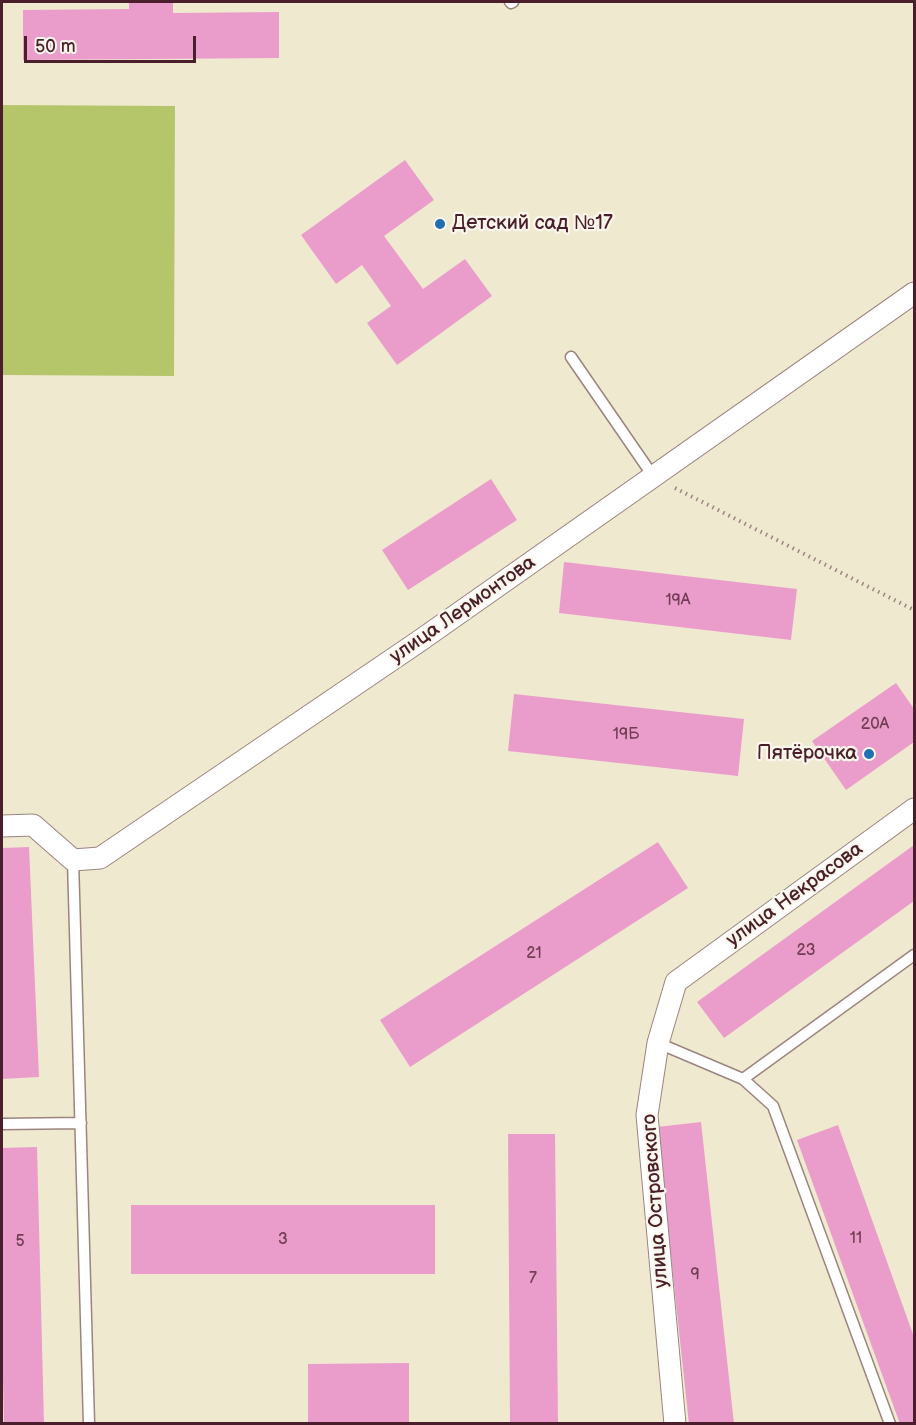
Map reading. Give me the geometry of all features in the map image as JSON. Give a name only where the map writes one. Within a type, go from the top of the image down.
[{"type":"street","name":"улица Лермонтова","points":[[74,860],[100,858],[418,642],[915,293]]},
{"type":"street","name":"улица Некрасова","points":[[675,982],[915,809]]},
{"type":"street","points":[[2,826],[33,825],[74,860]]},
{"type":"street","name":"улица Островского","points":[[675,982],[658,1042],[647,1115],[675,1424]]},
{"type":"lane","points":[[571,357],[653,476]]},
{"type":"lane","points":[[74,860],[89,1424]]},
{"type":"lane","points":[[743,1079],[915,955]]},
{"type":"lane","points":[[658,1042],[743,1079],[772,1106],[890,1424]]},
{"type":"lane","points":[[2,1124],[81,1123]]},
{"type":"path","points":[[653,476],[915,610]]},
{"type":"green space","points":[[2,105],[175,106],[174,376],[2,375]]},
{"type":"building","points":[[129,2],[173,2],[173,13],[279,12],[279,58],[23,60],[23,10],[129,9]]},
{"type":"building","points":[[405,160],[434,200],[384,236],[423,289],[465,259],[492,296],[397,365],[367,323],[391,306],[362,265],[336,284],[301,235]]},
{"type":"building","points":[[491,479],[517,520],[408,590],[382,550]]},
{"type":"building","points":[[564,562],[797,589],[791,640],[559,613]]},
{"type":"building","points":[[896,683],[914,709],[914,742],[846,790],[812,741]]},
{"type":"building","points":[[514,694],[744,719],[738,776],[508,751]]},
{"type":"building","points":[[658,842],[688,888],[410,1067],[380,1020]]},
{"type":"building","points":[[914,845],[914,901],[724,1038],[697,1002]]},
{"type":"building","points":[[29,847],[39,1077],[2,1079],[2,848]]},
{"type":"building","points":[[701,1122],[734,1424],[689,1424],[657,1127]]},
{"type":"building","points":[[838,1125],[914,1337],[914,1424],[900,1424],[797,1140]]},
{"type":"building","points":[[508,1134],[555,1134],[558,1424],[510,1424]]},
{"type":"building","points":[[37,1147],[44,1424],[4,1424],[2,1148]]},
{"type":"building","points":[[131,1205],[435,1205],[435,1274],[131,1274]]},
{"type":"building","points":[[409,1363],[409,1424],[308,1424],[308,1364]]},
{"type":"place","name":"Детский сад №17","points":[[440,224]]},
{"type":"place","name":"Пятёрочка","points":[[869,754]]}]
